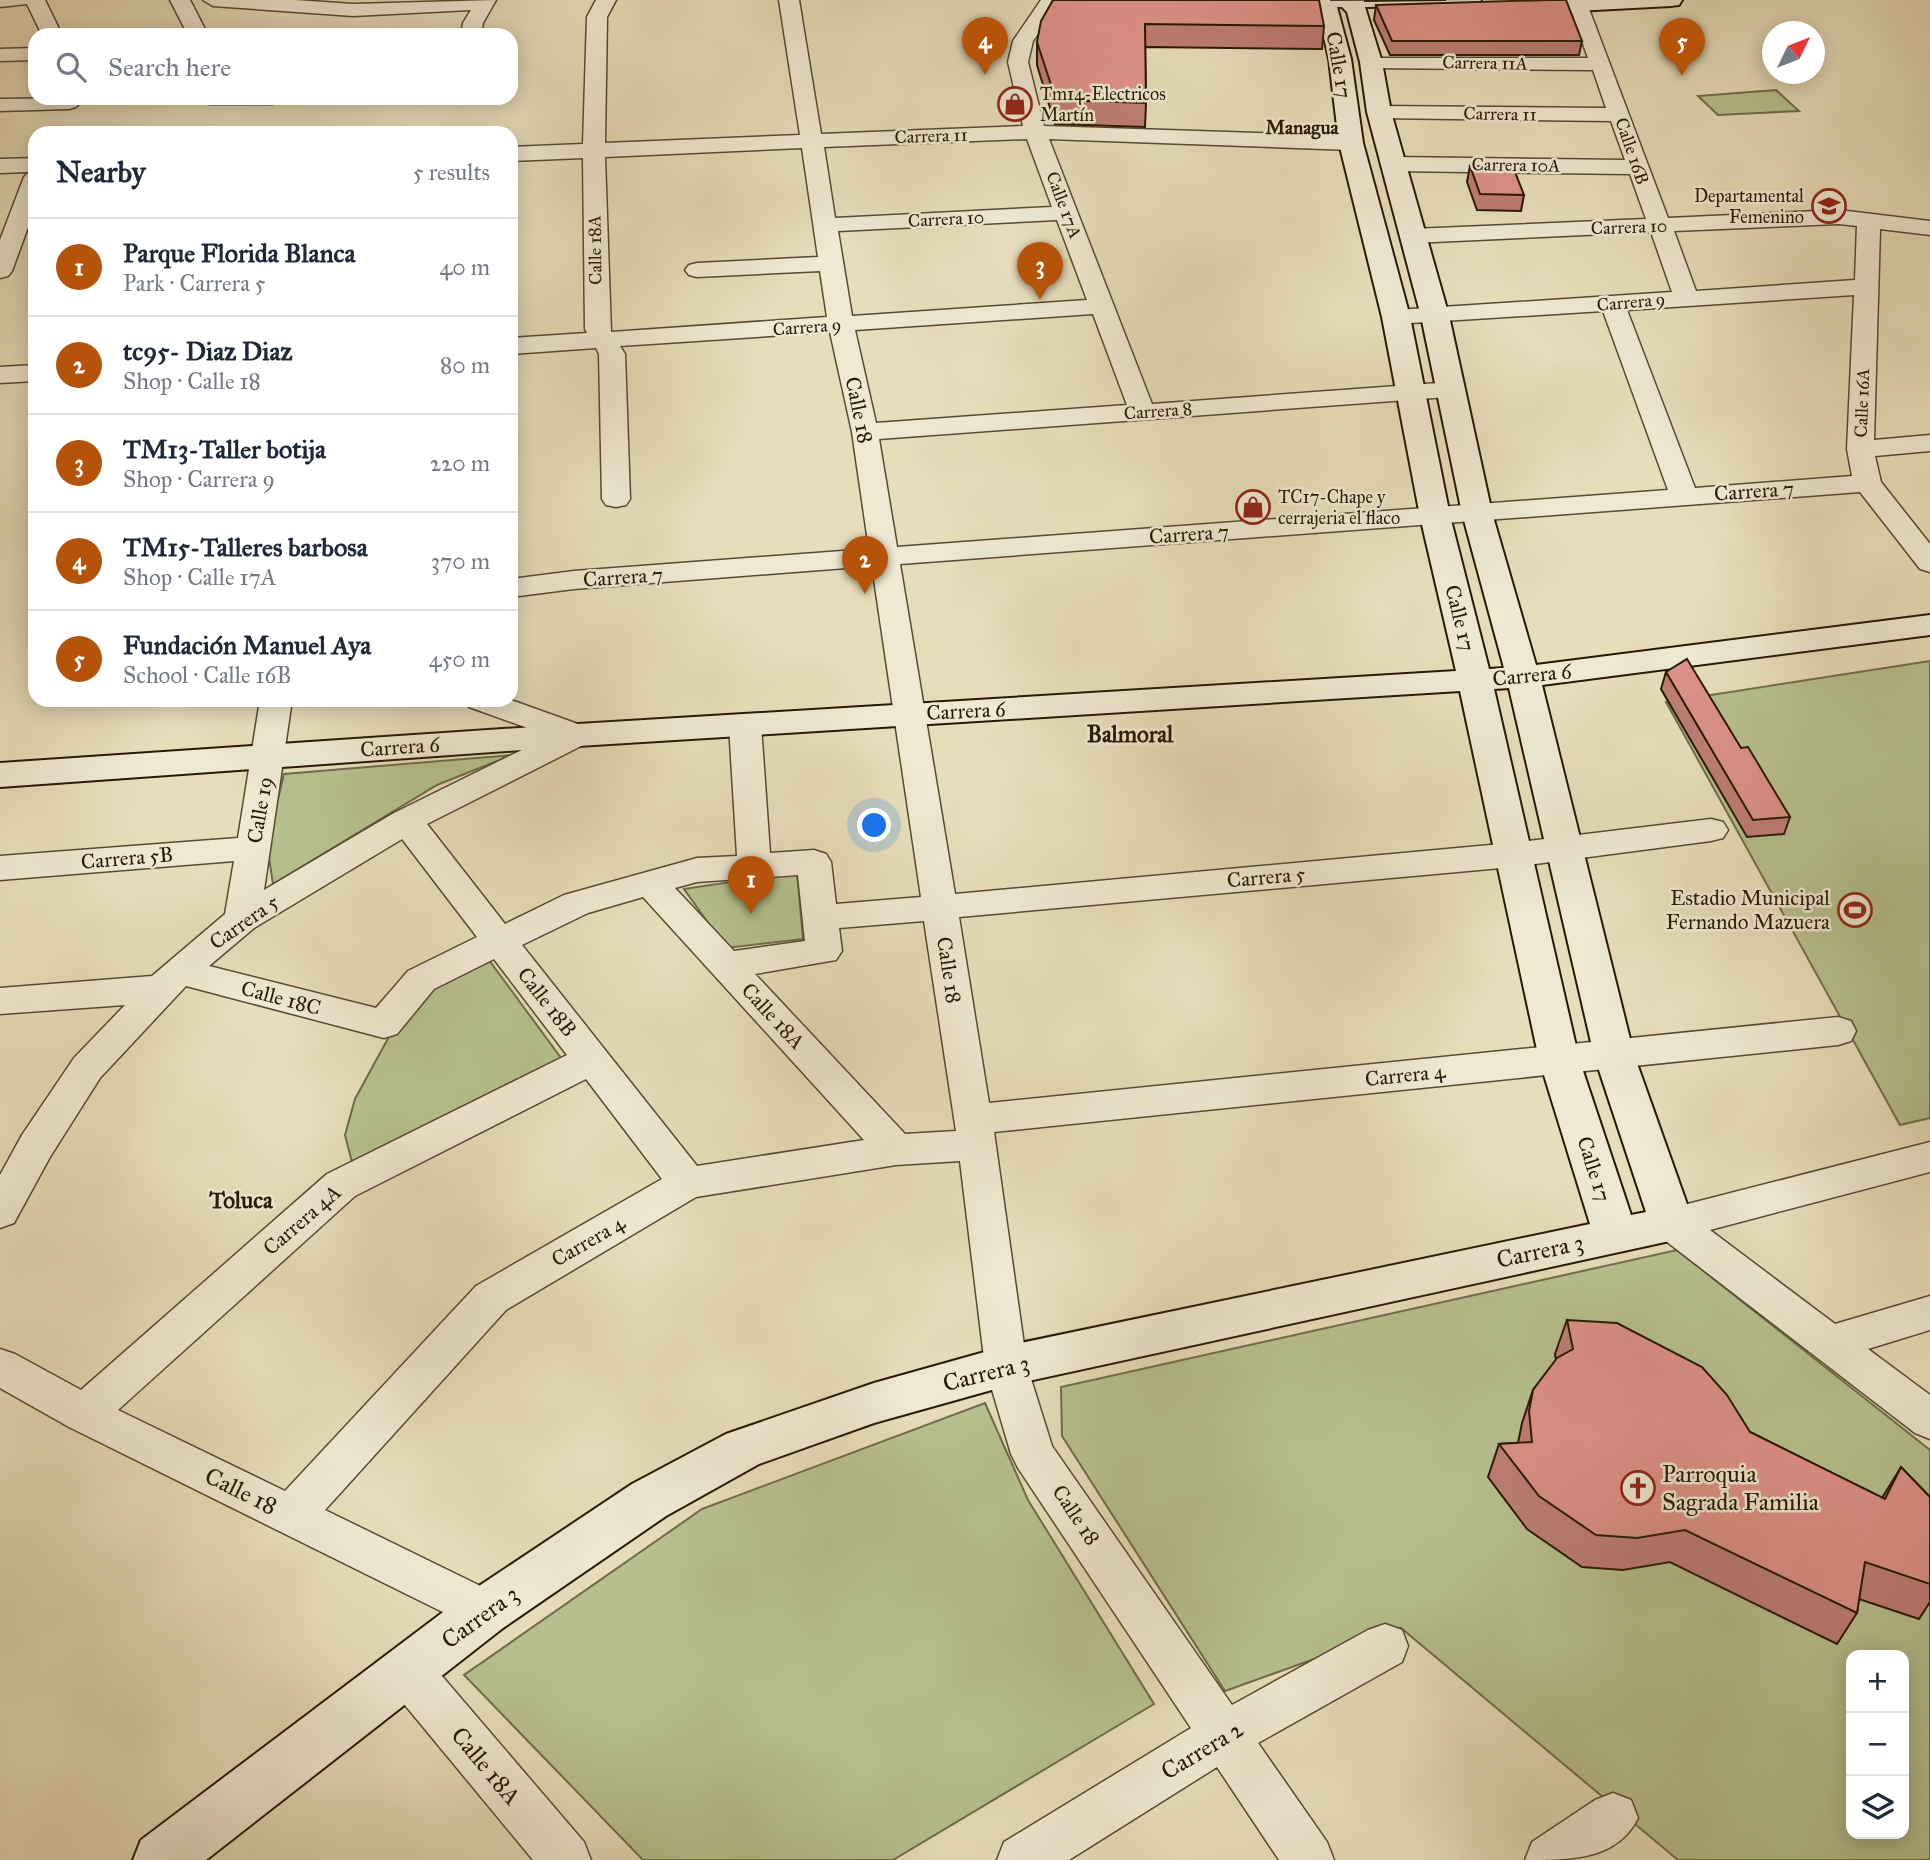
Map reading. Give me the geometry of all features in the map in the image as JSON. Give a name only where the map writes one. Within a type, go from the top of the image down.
[{"type":"street","points":[[0,1],[21,0]]},
{"type":"street","points":[[35,0],[49,28]]},
{"type":"street","points":[[180,0],[194,28]]},
{"type":"street","points":[[213,0],[353,10],[485,1]]},
{"type":"street","name":"Calle 18A","points":[[606,0],[597,17],[594,152],[597,329],[612,355],[617,499]]},
{"type":"street","name":"Calle 18","points":[[789,0],[841,325],[865,432],[975,1132],[1006,1366],[1033,1454],[1309,1860]]},
{"type":"street","name":"Calle 17A","points":[[1051,0],[1023,41],[1018,62],[1035,132],[1143,412]]},
{"type":"street","points":[[1327,5],[1459,0],[1487,6]]},
{"type":"street","points":[[1327,5],[1579,5],[1671,0]]},
{"type":"street","points":[[472,28],[485,1]]},
{"type":"street","name":"Calle 17","points":[[1327,5],[1371,62],[1379,112],[1435,316],[1477,513],[1523,677],[1614,1055],[1672,1224]]},
{"type":"street","name":"Calle 17","points":[[1327,5],[1340,58],[1351,144],[1396,317],[1435,516],[1475,681],[1559,1059],[1615,1234]]},
{"type":"street","name":"Calle 16B","points":[[1579,5],[1598,64],[1620,115],[1658,226],[1686,297]]},
{"type":"street","points":[[347,28],[353,10]]},
{"type":"street","points":[[0,55],[28,54]]},
{"type":"street","name":"Carrera 11A","points":[[1371,62],[1598,64]]},
{"type":"street","points":[[0,105],[28,103]]},
{"type":"street","points":[[59,123],[68,105]]},
{"type":"street","name":"Carrera 11","points":[[1379,112],[1620,115]]},
{"type":"street","name":"Carrera 11","points":[[518,154],[1035,132],[1351,144]]},
{"type":"street","name":"Carrera 10A","points":[[1394,164],[1638,167]]},
{"type":"street","points":[[0,166],[28,165]]},
{"type":"street","points":[[0,271],[6,242],[28,193]]},
{"type":"street","name":"Carrera 10","points":[[825,225],[1068,213]]},
{"type":"street","name":"Carrera 10","points":[[1412,236],[1839,217],[1930,229]]},
{"type":"street","name":"Calle 16A","points":[[1869,222],[1860,449],[1867,483],[1930,562]]},
{"type":"street","points":[[697,270],[831,262]]},
{"type":"street","name":"Carrera 9","points":[[1396,317],[1866,287]]},
{"type":"street","points":[[1613,304],[1684,496]]},
{"type":"street","name":"Carrera 9","points":[[518,346],[1103,306]]},
{"type":"street","points":[[0,375],[28,373]]},
{"type":"street","name":"Carrera 8","points":[[865,432],[1452,390]]},
{"type":"street","points":[[1860,449],[1930,443]]},
{"type":"street","name":"Carrera 7","points":[[518,587],[573,580],[1867,483]]},
{"type":"street","name":"Carrera 6","points":[[0,775],[745,724],[1475,681],[1930,625]]},
{"type":"street","name":"Calle 19","points":[[242,919],[275,707]]},
{"type":"street","points":[[500,707],[578,735]]},
{"type":"street","points":[[745,724],[754,865]]},
{"type":"street","name":"Carrera 5","points":[[0,1212],[36,1146],[86,1068],[169,980],[242,919],[406,821],[578,735]]},
{"type":"street","name":"Calle 18B","points":[[406,821],[688,1183]]},
{"type":"street","name":"Carrera 5","points":[[820,918],[1512,855],[1711,830]]},
{"type":"street","name":"Carrera 5B","points":[[0,868],[254,848]]},
{"type":"street","points":[[499,940],[576,904],[697,870],[814,862],[824,951],[727,965]]},
{"type":"street","name":"Calle 18A","points":[[650,883],[897,1150]]},
{"type":"street","name":"Calle 18C","points":[[0,1002],[169,980],[384,1024],[421,979],[499,940]]},
{"type":"street","name":"Carrera 4","points":[[291,1516],[491,1298],[688,1183],[897,1150],[975,1132],[1559,1059],[1838,1031]]},
{"type":"street","name":"Carrera 4A","points":[[84,1414],[341,1185],[592,1059]]},
{"type":"street","name":"Carrera 3","points":[[161,1860],[485,1611],[649,1500],[743,1449],[874,1403],[1006,1366],[1615,1234],[1672,1224],[1930,1157]]},
{"type":"street","points":[[1672,1224],[1930,1420]]},
{"type":"street","points":[[1830,1343],[1930,1313]]},
{"type":"street","name":"Calle 18","points":[[0,1367],[84,1414],[485,1611]]},
{"type":"street","name":"Carrera 2","points":[[1021,1860],[1225,1735],[1385,1646]]},
{"type":"street","name":"Calle 18A","points":[[407,1671],[549,1854]]},
{"type":"street","points":[[1550,1860],[1613,1818]]},
{"type":"green space","points":[[1776,90],[1799,111],[1718,115],[1698,96]]},
{"type":"green space","name":"Estadio Municipal Fernando Mazuera","points":[[1930,661],[1930,1118],[1900,1125],[1666,702]]},
{"type":"green space","points":[[512,755],[437,785],[273,884],[267,845],[284,774]]},
{"type":"green space","points":[[797,872],[803,939],[726,948],[684,889]]},
{"type":"green space","points":[[489,960],[561,1058],[353,1166],[345,1135],[355,1099],[392,1031],[435,986]]},
{"type":"green space","points":[[1677,1250],[1930,1450],[1930,1860],[1678,1860],[1401,1628],[1225,1691],[1062,1436],[1061,1387]]},
{"type":"green space","points":[[985,1403],[1028,1500],[1154,1704],[893,1860],[643,1860],[464,1675],[702,1509]]},
{"type":"building","points":[[1053,0],[1319,0],[1324,26],[1145,24],[1146,103],[1056,100],[1037,42],[1041,21]]},
{"type":"building","points":[[1566,0],[1582,41],[1392,41],[1376,5]]},
{"type":"building","points":[[1470,166],[1513,167],[1524,195],[1480,194]]},
{"type":"building","points":[[1687,659],[1741,748],[1748,747],[1790,817],[1753,820],[1666,672]]},
{"type":"building","name":"Parroquia Sagrada Familia","points":[[1567,1320],[1617,1323],[1702,1367],[1727,1395],[1750,1432],[1885,1499],[1901,1467],[1930,1497],[1930,1584],[1865,1562],[1857,1613],[1685,1530],[1637,1538],[1596,1535],[1539,1496],[1499,1444],[1532,1442],[1529,1411],[1533,1390],[1557,1358],[1573,1349]]},
{"type":"place","name":"TM15-Talleres barbosa","points":[[985,75]]},
{"type":"place","name":"Fundación Manuel Aya","points":[[1682,76]]},
{"type":"place","name":"Tm14-Electricos Martín","points":[[1015,104]]},
{"type":"place","name":"Departamental Femenino","points":[[1829,206]]},
{"type":"place","name":"TM13-Taller botija","points":[[1040,300]]},
{"type":"place","name":"TC17-Chape y cerrajeria el flaco","points":[[1253,507]]},
{"type":"place","name":"tc95- Diaz Diaz","points":[[865,594]]},
{"type":"place","name":"Estadio Municipal Fernando Mazuera","points":[[1855,910]]},
{"type":"place","name":"Parque Florida Blanca","points":[[751,914]]},
{"type":"place","name":"Parroquia Sagrada Familia","points":[[1638,1488]]},
{"type":"district","name":"Managua","points":[[1302,127]]},
{"type":"district","name":"Balmoral","points":[[1130,734]]},
{"type":"district","name":"Toluca","points":[[241,1200]]}]
